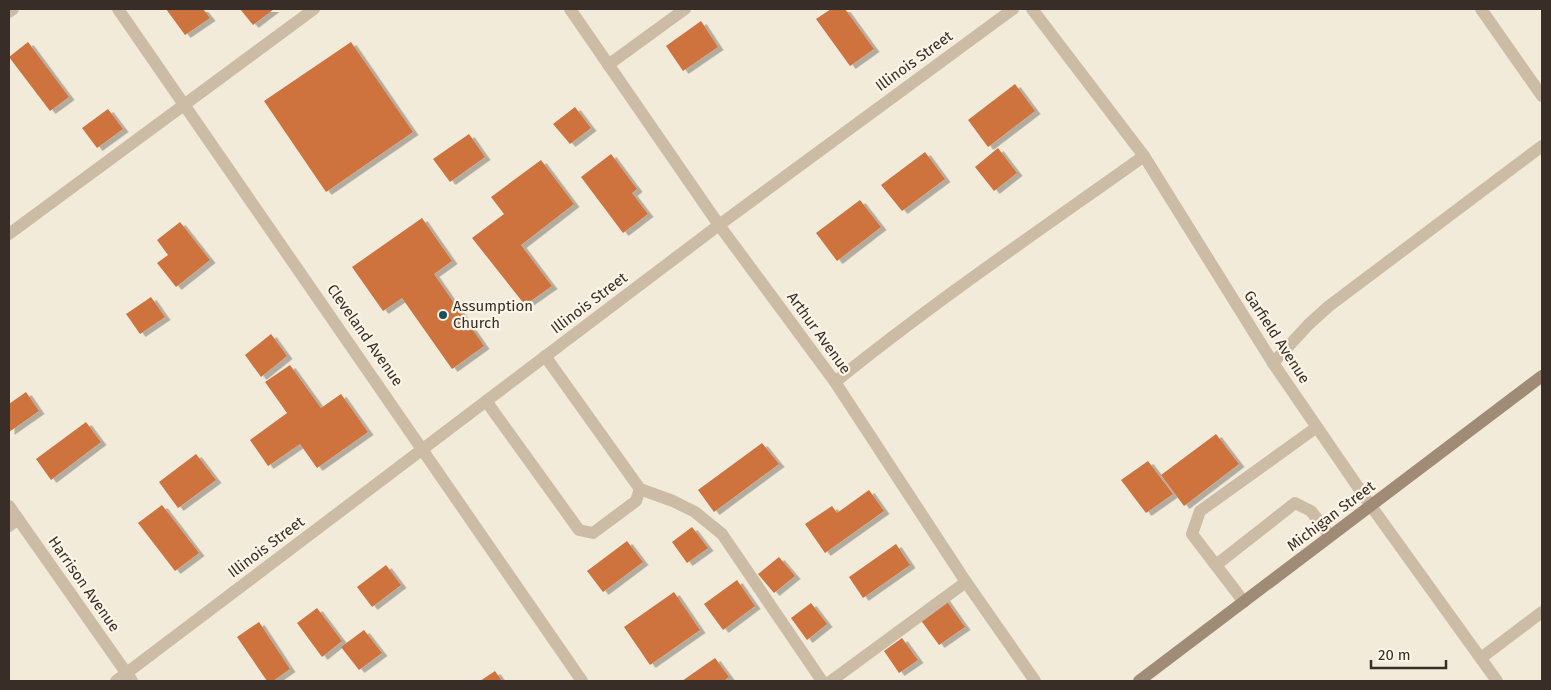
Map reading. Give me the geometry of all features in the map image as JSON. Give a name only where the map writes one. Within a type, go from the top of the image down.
[{"type":"street","points":[[9,12],[13,9]]},
{"type":"street","name":"Cleveland Avenue","points":[[118,9],[423,448],[582,681]]},
{"type":"street","points":[[9,234],[314,9]]},
{"type":"street","name":"Arthur Avenue","points":[[570,9],[719,225],[835,382],[966,582],[1035,681]]},
{"type":"street","points":[[608,65],[685,9]]},
{"type":"street","name":"Illinois Street","points":[[125,679],[423,448],[719,225],[1013,9]]},
{"type":"street","name":"Garfield Avenue","points":[[1032,9],[1144,156],[1273,363],[1371,506],[1497,681]]},
{"type":"street","points":[[1481,9],[1542,96]]},
{"type":"street","points":[[1273,363],[1329,306],[1542,146]]},
{"type":"street","points":[[835,382],[893,335],[983,269],[1144,156]]},
{"type":"street","points":[[545,356],[640,488],[695,512],[722,534],[822,681]]},
{"type":"street","name":"Michigan Street","points":[[1139,681],[1542,376]]},
{"type":"street","points":[[486,401],[579,530],[593,533],[636,501],[640,488]]},
{"type":"street","points":[[1244,602],[1192,534],[1200,511],[1317,427]]},
{"type":"street","points":[[1216,565],[1295,503],[1311,511],[1330,536]]},
{"type":"street","name":"Harrison Avenue","points":[[9,506],[13,522],[125,679]]},
{"type":"street","points":[[831,681],[966,582]]},
{"type":"street","points":[[1481,658],[1542,612]]},
{"type":"building","points":[[166,9],[203,9],[210,18],[185,35]]},
{"type":"building","points":[[240,9],[274,9],[253,25]]},
{"type":"building","points":[[831,9],[845,9],[874,49],[850,66],[816,19]]},
{"type":"building","points":[[701,21],[718,47],[683,71],[666,46]]},
{"type":"building","points":[[28,42],[69,97],[50,111],[9,57]]},
{"type":"building","points":[[351,42],[413,132],[326,192],[264,101]]},
{"type":"building","points":[[1015,84],[1035,111],[988,147],[968,120]]},
{"type":"building","points":[[575,107],[591,128],[570,144],[553,124]]},
{"type":"building","points":[[108,109],[123,129],[97,148],[82,128]]},
{"type":"building","points":[[469,134],[485,157],[450,182],[433,159]]},
{"type":"building","points":[[998,148],[1017,173],[994,191],[975,167]]},
{"type":"building","points":[[925,152],[945,179],[902,211],[881,185]]},
{"type":"building","points":[[611,154],[637,189],[632,193],[648,214],[623,233],[581,177]]},
{"type":"building","points":[[541,160],[574,204],[521,245],[552,286],[525,305],[472,238],[504,214],[491,197]]},
{"type":"building","points":[[860,200],[881,227],[837,261],[816,233]]},
{"type":"building","points":[[422,218],[452,261],[434,274],[484,346],[452,369],[402,298],[383,311],[352,267]]},
{"type":"building","points":[[180,222],[210,260],[176,287],[157,263],[168,255],[157,240]]},
{"type":"building","points":[[151,297],[165,317],[140,334],[126,314]]},
{"type":"building","points":[[271,334],[287,356],[261,377],[245,355]]},
{"type":"building","points":[[290,365],[321,408],[341,394],[368,432],[317,468],[300,444],[268,466],[250,440],[287,413],[265,382]]},
{"type":"building","points":[[26,392],[39,411],[9,432],[9,404]]},
{"type":"building","points":[[86,422],[101,442],[51,480],[36,459]]},
{"type":"building","points":[[1216,434],[1239,464],[1184,506],[1161,475]]},
{"type":"building","points":[[762,443],[779,464],[714,512],[698,490]]},
{"type":"building","points":[[196,454],[216,480],[178,508],[159,482]]},
{"type":"building","points":[[1148,461],[1173,494],[1146,513],[1121,480]]},
{"type":"building","points":[[869,490],[884,511],[825,553],[805,524],[832,506],[837,513]]},
{"type":"building","points":[[162,505],[199,553],[175,571],[138,523]]},
{"type":"building","points":[[692,527],[708,548],[687,563],[672,542]]},
{"type":"building","points":[[627,541],[643,562],[603,592],[587,571]]},
{"type":"building","points":[[896,544],[910,565],[863,598],[849,577]]},
{"type":"building","points":[[779,557],[795,576],[774,593],[758,574]]},
{"type":"building","points":[[386,565],[401,585],[372,607],[357,587]]},
{"type":"building","points":[[737,580],[755,606],[723,630],[704,604]]},
{"type":"building","points":[[674,592],[700,630],[650,665],[624,627]]},
{"type":"building","points":[[943,596],[965,627],[939,645],[917,615]]},
{"type":"building","points":[[811,603],[827,624],[807,640],[791,618]]},
{"type":"building","points":[[317,608],[342,641],[322,657],[297,623]]},
{"type":"building","points":[[259,622],[290,669],[273,681],[267,681],[237,637]]},
{"type":"building","points":[[364,630],[382,653],[359,670],[341,647]]},
{"type":"building","points":[[902,638],[918,660],[899,673],[884,651]]},
{"type":"building","points":[[715,658],[729,677],[724,681],[682,681]]},
{"type":"building","points":[[495,671],[502,681],[480,681]]},
{"type":"place","name":"Assumption Church","points":[[443,315]]}]
